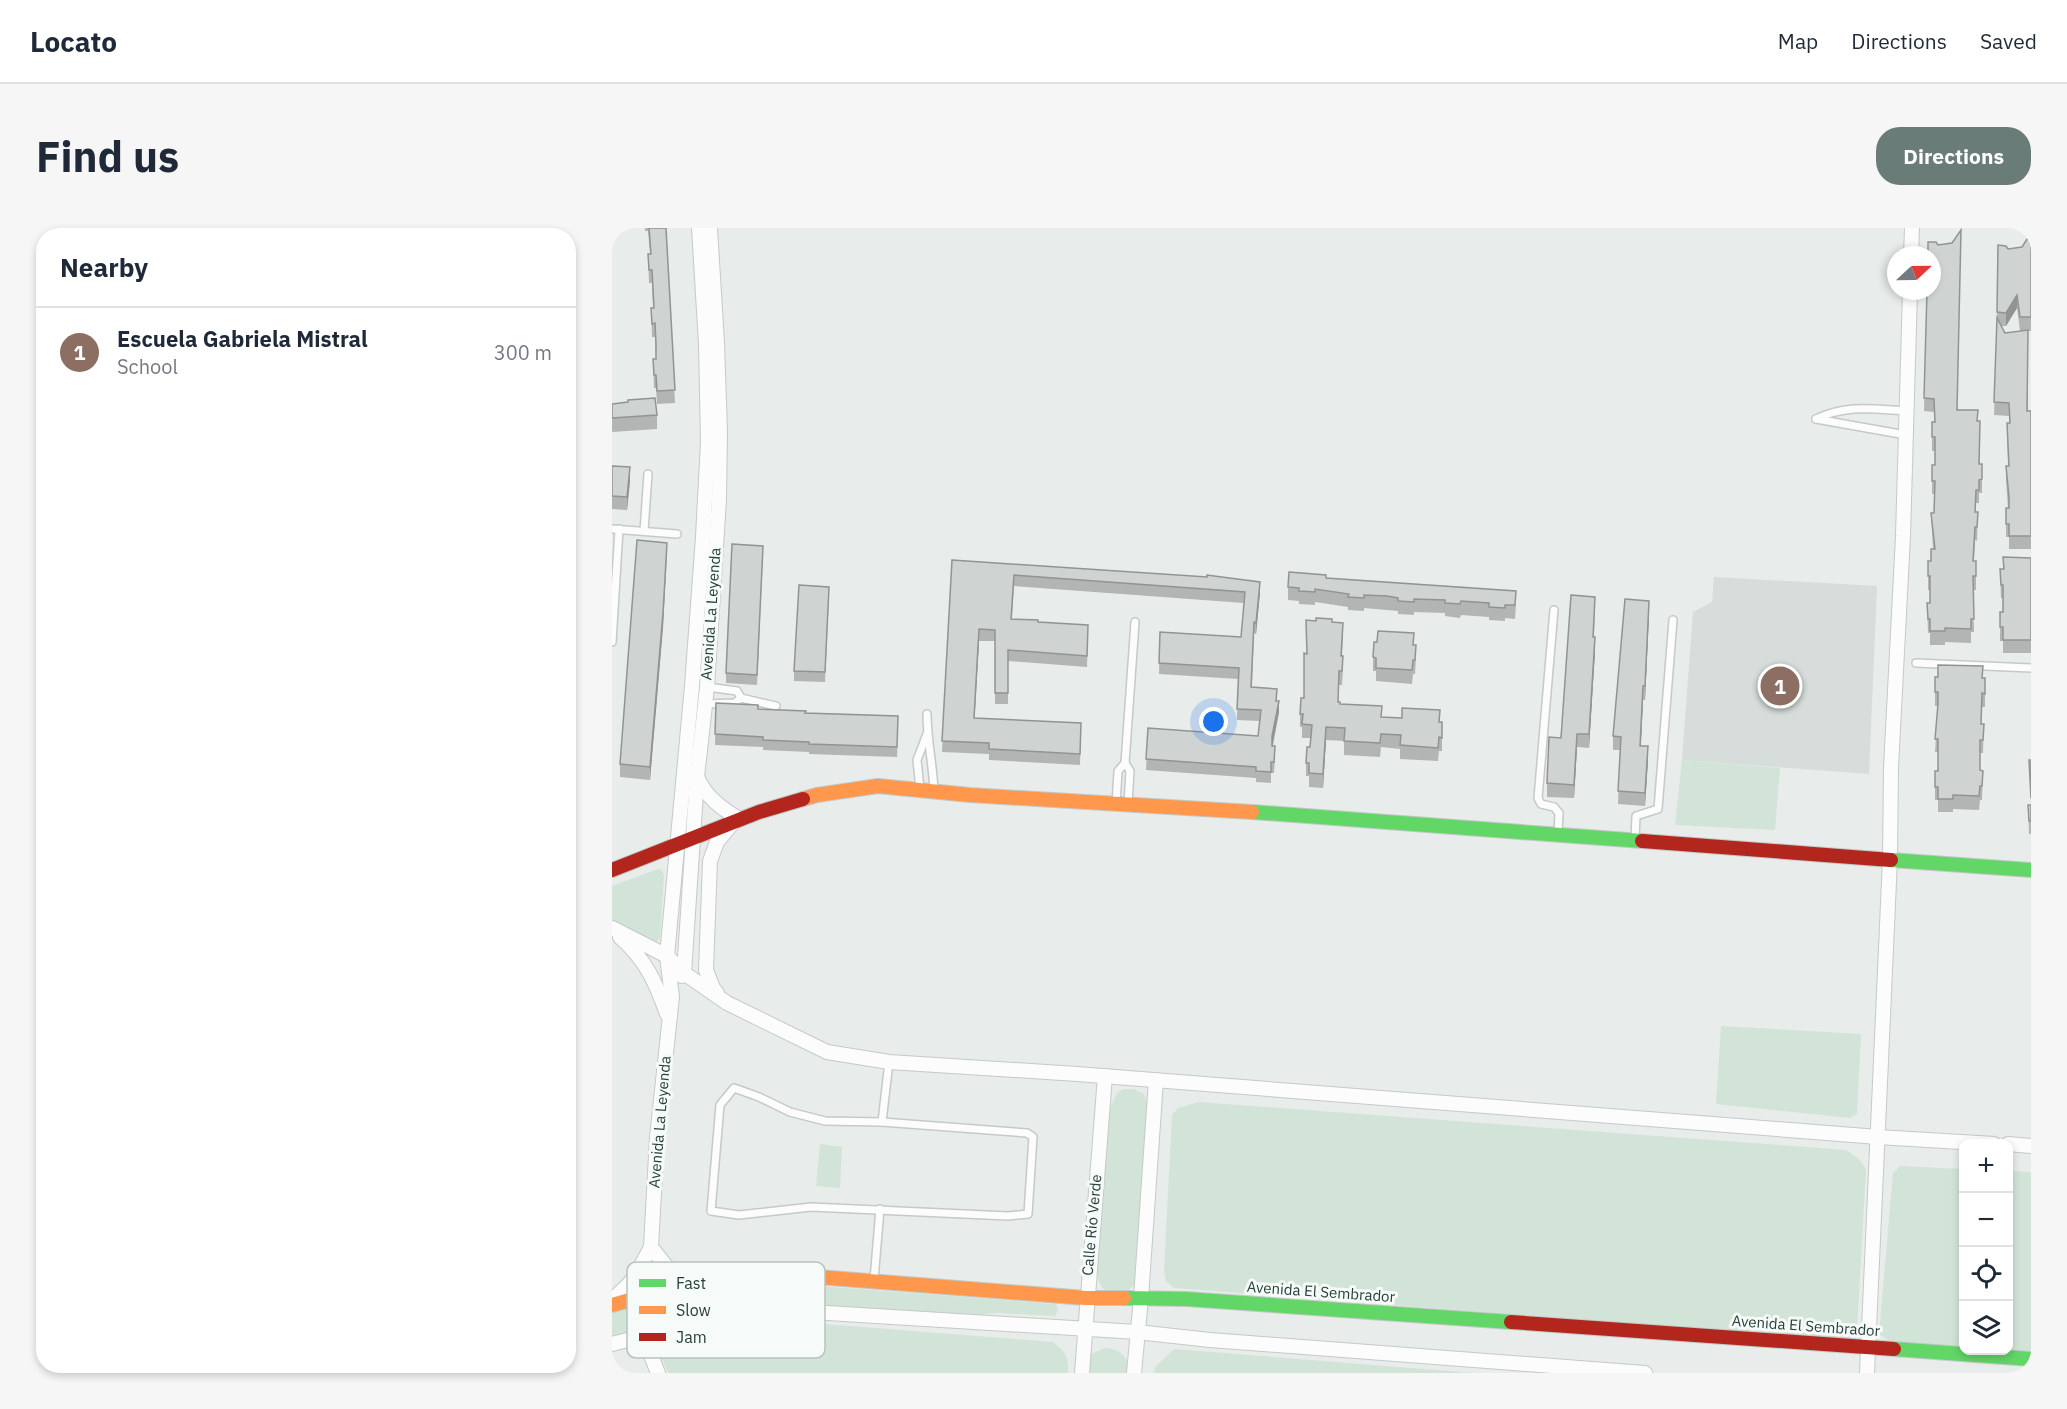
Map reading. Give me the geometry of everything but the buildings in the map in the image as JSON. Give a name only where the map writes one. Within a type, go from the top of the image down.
[{"type":"street","name":"Avenida La Leyenda","points":[[672,997],[667,956],[693,675],[708,442],[706,344],[699,228]]},
{"type":"street","name":"Avenida La Leyenda","points":[[643,1262],[651,1247],[657,1137],[668,1017],[672,997],[684,973],[697,777],[707,687],[720,431],[710,228]]},
{"type":"street","points":[[1911,246],[1912,228]]},
{"type":"street","points":[[1867,1373],[1890,859],[1891,768],[1910,300]]},
{"type":"street","points":[[697,777],[710,799],[736,821]]},
{"type":"street","points":[[612,870],[736,821],[817,795],[878,786],[1122,805],[1635,839],[2031,870]]},
{"type":"street","points":[[727,1003],[713,988],[706,970],[710,861],[717,842],[736,821]]},
{"type":"street","points":[[612,929],[667,956],[684,973],[727,1003],[827,1052],[889,1062],[1104,1076],[1878,1137],[1959,1141]]},
{"type":"street","points":[[612,929],[631,947],[650,971],[668,1017]]},
{"type":"street","name":"Calle Río Verde","points":[[1082,1373],[1104,1076]]},
{"type":"street","points":[[1134,1373],[1155,1080]]},
{"type":"street","points":[[2013,1144],[2031,1146]]},
{"type":"street","points":[[651,1247],[663,1262]]},
{"type":"street","name":"Avenida El Sembrador","points":[[825,1277],[1086,1298],[1186,1299],[2031,1359]]},
{"type":"street","name":"Avenida La Leyenda","points":[[612,1300],[627,1286]]},
{"type":"street","name":"Avenida El Sembrador","points":[[612,1305],[627,1301]]},
{"type":"street","points":[[825,1313],[1137,1332],[1210,1340],[1645,1373]]},
{"type":"street","points":[[612,1344],[627,1340]]},
{"type":"street","points":[[652,1358],[658,1373]]},
{"type":"lane","points":[[1906,435],[1816,419],[1832,411],[1846,408],[1907,411]]},
{"type":"lane","points":[[644,531],[648,474]]},
{"type":"lane","points":[[612,642],[616,529],[677,534]]},
{"type":"lane","points":[[1554,610],[1539,798],[1541,804],[1554,807],[1559,813],[1558,834]]},
{"type":"lane","points":[[1635,839],[1636,816],[1658,809],[1673,620]]},
{"type":"lane","points":[[1122,805],[1130,771],[1125,763],[1135,622]]},
{"type":"lane","points":[[1916,663],[2031,668]]},
{"type":"lane","points":[[707,687],[737,691],[741,698],[776,705]]},
{"type":"lane","points":[[705,704],[735,703],[741,698]]},
{"type":"lane","points":[[927,714],[927,734],[932,760],[927,791]]},
{"type":"lane","points":[[927,734],[917,760],[927,791]]},
{"type":"lane","points":[[1122,805],[1118,771],[1125,763]]},
{"type":"lane","points":[[882,1122],[889,1062]]},
{"type":"lane","points":[[734,1089],[759,1097],[790,1112],[825,1121],[882,1122],[1027,1133],[1034,1137],[1028,1214],[1008,1216],[811,1207],[739,1215],[711,1211],[720,1105],[734,1089]]},
{"type":"lane","points":[[874,1280],[879,1209]]},
{"type":"shaded area","points":[[1714,577],[1877,586],[1869,774],[1682,760],[1693,612],[1712,602]]},
{"type":"green space","points":[[1682,760],[1780,768],[1775,830],[1675,825]]},
{"type":"green space","points":[[658,869],[662,870],[664,876],[660,937],[656,943],[612,924],[612,886]]},
{"type":"green space","points":[[1721,1026],[1861,1034],[1857,1114],[1850,1118],[1716,1104]]},
{"type":"green space","points":[[1124,1089],[1133,1089],[1143,1093],[1148,1103],[1149,1117],[1134,1285],[1129,1290],[1112,1292],[1101,1286],[1097,1274],[1109,1111],[1117,1093]]},
{"type":"green space","points":[[1198,1102],[1846,1150],[1859,1159],[1866,1169],[1857,1331],[1850,1338],[1843,1340],[1174,1288],[1166,1281],[1164,1271],[1172,1115],[1178,1108]]},
{"type":"green space","points":[[820,1144],[842,1147],[840,1188],[816,1186]]},
{"type":"green space","points":[[1900,1166],[1959,1169],[1959,1348],[1893,1343],[1879,1334],[1893,1173]]},
{"type":"green space","points":[[2013,1171],[2031,1172],[2031,1353],[2013,1351]]},
{"type":"green space","points":[[825,1286],[1056,1304],[1058,1310],[1055,1316],[998,1313],[966,1316],[825,1306]]},
{"type":"green space","points":[[627,1309],[627,1333],[612,1337],[612,1313]]},
{"type":"green space","points":[[825,1324],[1053,1342],[1061,1349],[1068,1362],[1068,1373],[668,1373],[662,1358],[825,1358]]},
{"type":"green space","points":[[1105,1348],[1123,1355],[1127,1362],[1128,1373],[1088,1373],[1091,1354]]},
{"type":"green space","points":[[1174,1349],[1473,1373],[1154,1373],[1155,1367]]},
{"type":"traffic: fast","points":[[1252,812],[1642,841]]},
{"type":"traffic: fast","points":[[1891,860],[2031,870]]},
{"type":"traffic: fast","points":[[1124,1298],[1186,1299],[1511,1322]]},
{"type":"traffic: fast","points":[[1894,1349],[2031,1359]]},
{"type":"traffic: slow","points":[[803,799],[878,786],[970,795],[1252,812]]},
{"type":"traffic: slow","points":[[825,1278],[1086,1298],[1124,1298]]},
{"type":"traffic: slow","points":[[612,1305],[627,1301]]},
{"type":"traffic: jam","points":[[612,870],[759,812],[803,799]]},
{"type":"traffic: jam","points":[[1642,841],[1891,860]]},
{"type":"traffic: jam","points":[[1511,1322],[1894,1349]]},
{"type":"place","name":"Escuela Gabriela Mistral","points":[[1780,686]]}]
